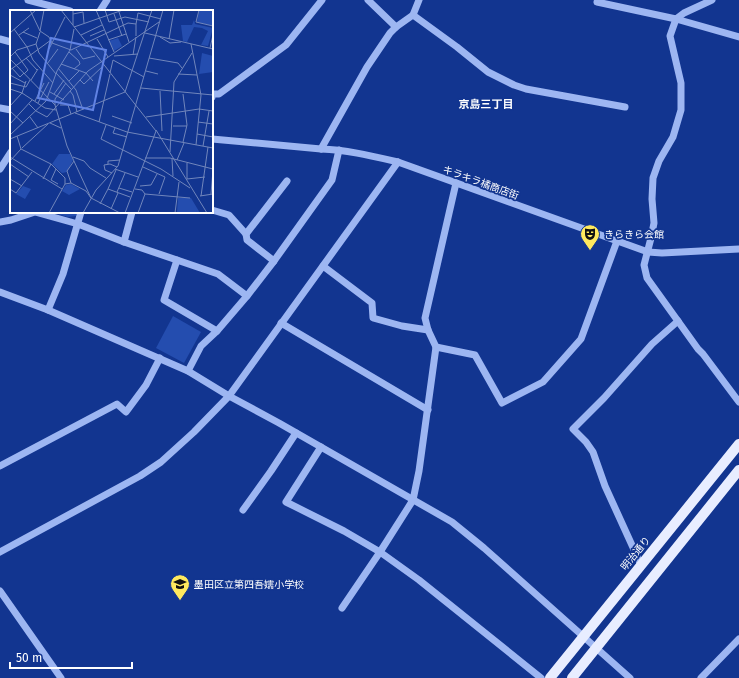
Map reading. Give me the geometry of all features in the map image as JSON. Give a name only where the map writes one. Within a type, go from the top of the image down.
[{"type":"main road","name":"明治通り","points":[[550,678],[739,444]]},
{"type":"main road","points":[[572,678],[739,470]]},
{"type":"street","points":[[28,0],[48,2],[68,10]]},
{"type":"street","points":[[101,10],[107,0]]},
{"type":"street","points":[[213,94],[219,94],[286,45],[322,0]]},
{"type":"street","points":[[368,0],[396,27]]},
{"type":"street","points":[[321,149],[367,67],[390,33],[396,27],[413,16],[419,0]]},
{"type":"street","points":[[707,1],[676,19],[670,36],[681,83],[681,110],[673,137],[653,178],[652,199],[654,223],[644,266],[647,278],[698,349],[739,402]]},
{"type":"street","points":[[597,2],[676,19],[739,37]]},
{"type":"street","points":[[413,16],[488,72],[514,85],[526,89],[625,107]]},
{"type":"street","points":[[0,39],[10,42]]},
{"type":"street","points":[[0,108],[10,110]]},
{"type":"street","name":"キラキラ橘商店街","points":[[213,139],[339,150],[398,162],[648,252],[662,253],[739,249]]},
{"type":"street","points":[[188,371],[201,346],[217,331],[247,296],[332,180],[339,150]]},
{"type":"street","points":[[0,170],[10,154]]},
{"type":"street","points":[[0,552],[140,476],[161,462],[194,432],[229,396],[398,162]]},
{"type":"street","points":[[246,234],[287,181]]},
{"type":"street","points":[[342,608],[413,500],[419,471],[436,347],[428,330],[425,318],[456,183]]},
{"type":"street","points":[[213,210],[229,215],[246,234],[247,240],[274,261]]},
{"type":"street","points":[[0,222],[33,213]]},
{"type":"street","points":[[40,213],[78,224],[124,242],[218,274],[247,296]]},
{"type":"street","points":[[48,310],[63,274],[81,213]]},
{"type":"street","points":[[124,242],[132,213]]},
{"type":"street","points":[[436,347],[475,355],[502,403],[543,382],[581,339],[617,241]]},
{"type":"street","points":[[177,260],[164,300],[217,331]]},
{"type":"street","points":[[323,266],[372,303],[373,318],[402,326],[428,330]]},
{"type":"street","points":[[0,292],[48,310],[188,371],[229,396],[296,432],[452,522],[484,548],[630,678]]},
{"type":"street","points":[[640,565],[593,452],[586,442],[573,429],[604,398],[652,344],[678,321]]},
{"type":"street","points":[[281,323],[428,410]]},
{"type":"street","points":[[0,466],[117,404],[126,412],[146,385],[160,358]]},
{"type":"street","points":[[243,510],[271,471],[296,432]]},
{"type":"street","points":[[321,447],[286,502],[344,531],[380,552],[419,580],[541,678]]},
{"type":"street","points":[[0,591],[61,678]]},
{"type":"street","points":[[701,678],[739,639]]},
{"type":"shaded area","points":[[54,213],[77,213],[76,216],[68,217]]},
{"type":"shaded area","points":[[173,316],[201,332],[184,363],[156,348]]},
{"type":"place","name":"きらきら会館","points":[[590,251]]},
{"type":"place","name":"墨田区立第四吾嬬小学校","points":[[180,601]]},
{"type":"district","name":"京島三丁目","points":[[486,104]]}]
